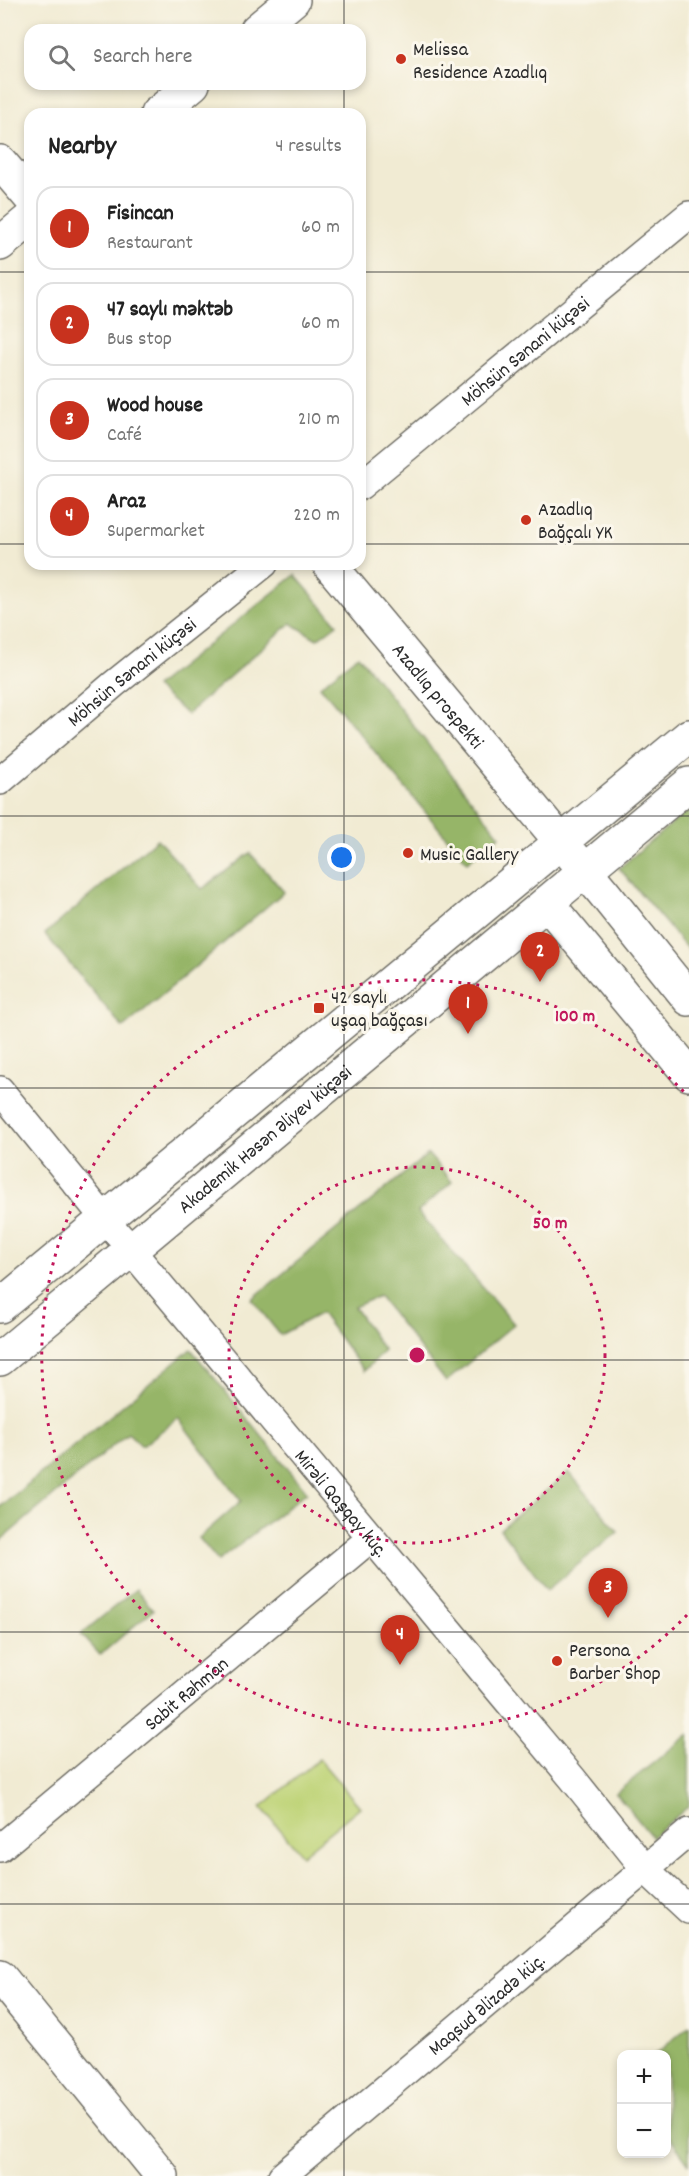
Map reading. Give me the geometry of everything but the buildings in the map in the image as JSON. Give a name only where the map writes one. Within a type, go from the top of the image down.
[{"type":"main road","points":[[264,24],[293,0]]},
{"type":"main road","points":[[164,108],[186,90]]},
{"type":"main road","points":[[0,162],[24,190]]},
{"type":"main road","points":[[0,244],[24,224]]},
{"type":"main road","name":"Azadlıq prospekti","points":[[334,570],[594,882]]},
{"type":"main road","name":"Akademik Həsən Əliyev küçəsi","points":[[0,1306],[503,890],[555,835],[588,821],[689,736]]},
{"type":"main road","name":"Akademik Həsən Əliyev küçəsi","points":[[0,1359],[131,1250],[546,916],[594,882],[611,850],[689,784]]},
{"type":"main road","points":[[594,882],[689,999]]},
{"type":"main road","points":[[546,916],[689,1074]]},
{"type":"main road","points":[[0,1977],[162,2176]]},
{"type":"street","name":"Möhsün Sənani küçəsi","points":[[366,481],[689,215]]},
{"type":"street","name":"Möhsün Sənani küçəsi","points":[[0,781],[114,684],[256,570]]},
{"type":"street","name":"Mirəli Qaşqay küç.","points":[[0,1090],[573,1779],[645,1869],[689,1910]]},
{"type":"street","name":"Sabit Rəhman","points":[[0,1848],[371,1538]]},
{"type":"street","name":"Maqsud Əlizadə küç.","points":[[282,2176],[689,1832]]},
{"type":"green space","points":[[295,575],[337,624],[317,639],[291,623],[187,714],[155,687]]},
{"type":"green space","points":[[358,655],[500,836],[467,862],[320,686]]},
{"type":"green space","points":[[689,809],[689,951],[619,868]]},
{"type":"green space","points":[[157,839],[202,889],[250,853],[284,892],[123,1028],[45,934]]},
{"type":"green space","points":[[428,1154],[452,1182],[418,1212],[514,1324],[446,1382],[379,1296],[354,1307],[384,1351],[364,1371],[321,1313],[280,1335],[252,1299]]},
{"type":"green space","points":[[191,1349],[307,1492],[218,1561],[199,1538],[241,1501],[178,1418],[142,1446],[128,1433],[0,1541],[0,1507]]},
{"type":"green space","points":[[569,1472],[618,1532],[547,1590],[500,1529]]},
{"type":"green space","points":[[136,1589],[153,1610],[100,1655],[81,1634]]},
{"type":"green space","points":[[689,1734],[689,1806],[652,1837],[616,1793]]},
{"type":"green space","points":[[319,1759],[360,1807],[302,1855],[261,1807]]},
{"type":"green space","points":[[689,2026],[689,2164],[671,2139],[671,2050],[661,2050]]},
{"type":"place","name":"Melissa Residence Azadlıq","points":[[401,59]]},
{"type":"place","name":"Azadlıq Bağçalı YK","points":[[526,520]]},
{"type":"place","name":"Music Gallery","points":[[408,853]]},
{"type":"place","name":"47 saylı məktəb","points":[[540,982]]},
{"type":"place","name":"42 saylı uşaq bağçası","points":[[319,1008]]},
{"type":"place","name":"Fisincan","points":[[468,1034]]},
{"type":"place","name":"Wood house","points":[[608,1618]]},
{"type":"place","name":"Persona Barber Shop","points":[[557,1661]]},
{"type":"place","name":"Araz","points":[[400,1665]]}]
